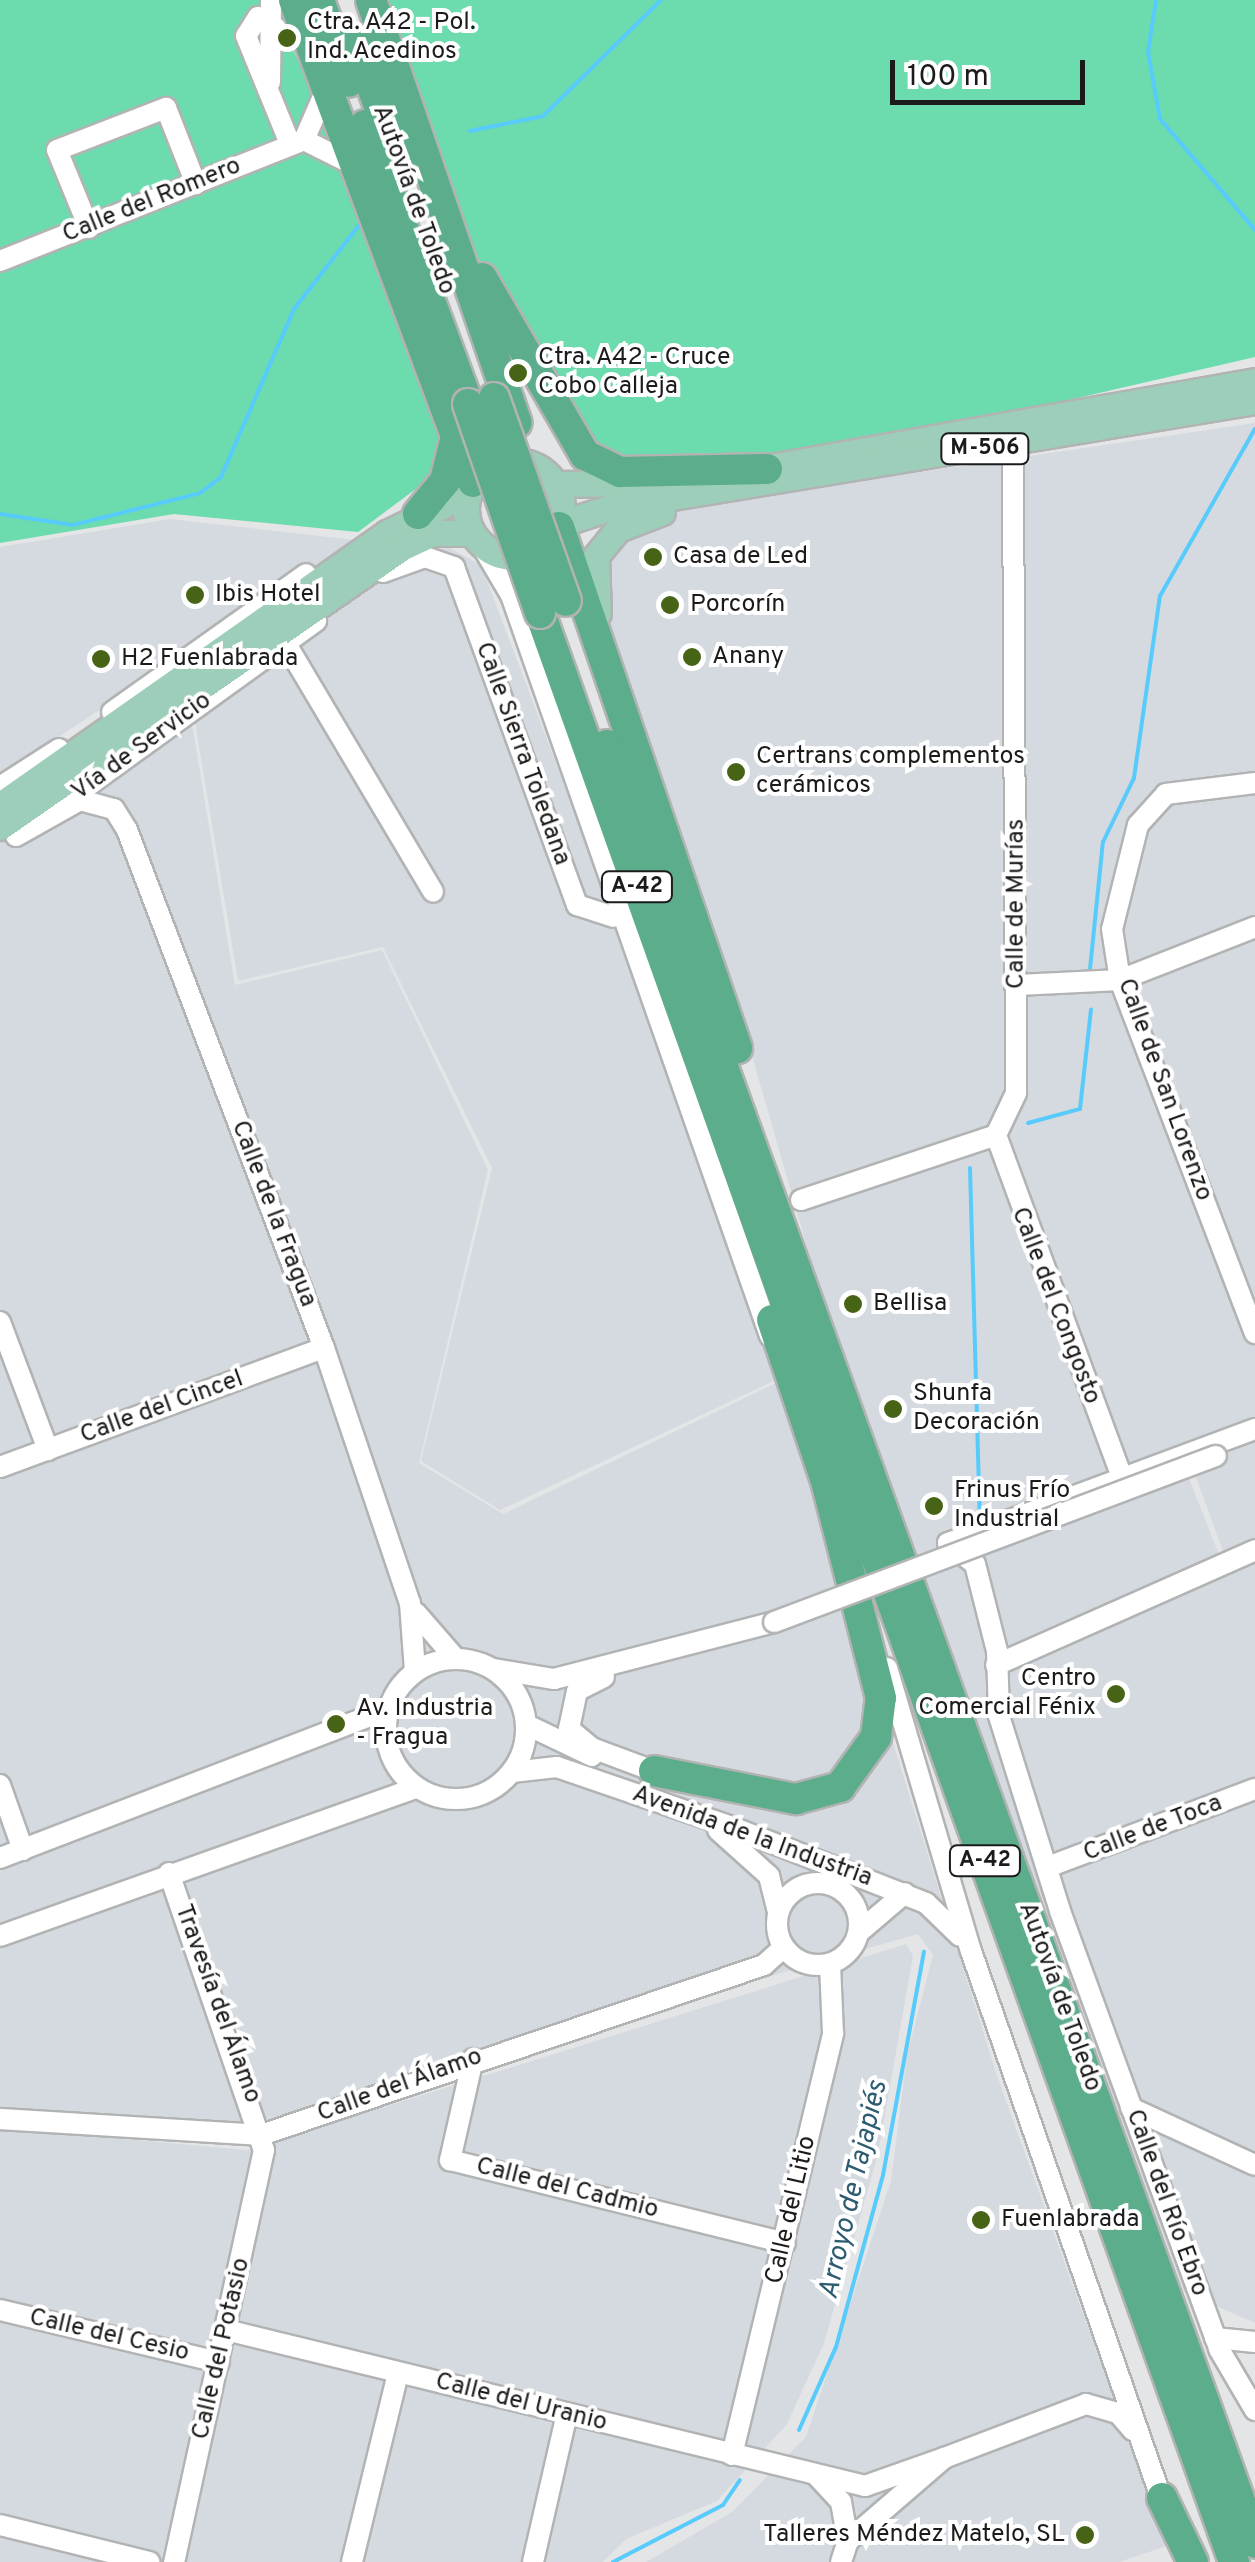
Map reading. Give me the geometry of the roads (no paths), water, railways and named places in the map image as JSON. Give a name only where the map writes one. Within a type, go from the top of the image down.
[{"type":"highway","points":[[294,0],[328,81],[470,488]]},
{"type":"highway","name":"A-42","points":[[319,0],[482,401],[1234,2562]]},
{"type":"highway","name":"Autovía de Toledo","points":[[341,0],[482,401]]},
{"type":"highway","points":[[369,4],[482,401]]},
{"type":"highway","points":[[369,4],[532,464]]},
{"type":"highway","points":[[436,194],[585,455],[620,472],[766,469]]},
{"type":"highway","points":[[418,514],[445,481],[455,441]]},
{"type":"highway","points":[[560,525],[721,986],[748,1164],[790,1384],[827,1484],[881,1698],[868,1757],[840,1786],[796,1799],[654,1770]]},
{"type":"highway","name":"A-42","points":[[555,607],[628,796],[748,1164]]},
{"type":"highway","name":"Autovía de Toledo","points":[[748,1164],[1255,2543]]},
{"type":"highway","points":[[1162,2498],[1193,2562]]},
{"type":"main road","name":"M-506","points":[[556,484],[598,488],[766,469],[1255,381]]},
{"type":"main road","name":"M-506","points":[[5,836],[433,533],[477,540],[526,556],[560,525],[612,507],[715,496],[1255,401]]},
{"type":"main road","points":[[0,804],[386,533],[470,488],[499,462],[532,464],[556,484],[560,525]]},
{"type":"main road","points":[[470,488],[477,540]]},
{"type":"main road","points":[[610,677],[596,556],[635,520],[715,496]]},
{"type":"street","points":[[271,0],[276,28],[270,90],[297,142],[358,168]]},
{"type":"street","points":[[297,142],[328,81]]},
{"type":"street","points":[[89,228],[57,150],[166,108],[196,184]]},
{"type":"street","name":"Calle del Romero","points":[[0,261],[297,142]]},
{"type":"street","name":"Calle de Murías","points":[[996,1135],[1016,1093],[1013,463]]},
{"type":"street","points":[[477,540],[511,594],[790,1384]]},
{"type":"street","name":"Vía de Servicio","points":[[5,836],[286,644],[378,569],[426,557],[454,567]]},
{"type":"street","name":"Calle Sierra Toledana","points":[[454,567],[577,905],[613,918]]},
{"type":"street","name":"Vía de Servicio","points":[[0,787],[306,574]]},
{"type":"street","points":[[286,644],[433,892]]},
{"type":"street","name":"Calle de San Lorenzo","points":[[1255,783],[1166,794],[1138,825],[1116,912],[1120,980],[1255,1333]]},
{"type":"street","name":"Calle de la Fragua","points":[[5,836],[80,800],[100,800],[127,830],[324,1348],[410,1602],[415,1671]]},
{"type":"street","points":[[1018,985],[1120,980],[1255,927]]},
{"type":"street","points":[[801,1200],[996,1135]]},
{"type":"street","name":"Calle del Congosto","points":[[996,1135],[1000,1167],[1121,1475]]},
{"type":"street","points":[[0,1322],[48,1450]]},
{"type":"street","name":"Calle del Cincel","points":[[0,1467],[324,1348]]},
{"type":"street","points":[[1121,1475],[1255,1429]]},
{"type":"street","points":[[654,1770],[576,1740],[570,1704],[588,1680],[774,1622],[1255,1440]]},
{"type":"street","name":"Calle del Río Ebro","points":[[1121,1475],[948,1543],[975,1564],[996,1665],[999,1716],[1131,2108],[1215,2338],[1255,2410]]},
{"type":"street","points":[[827,1484],[971,1951],[1111,2362],[1185,2562]]},
{"type":"street","points":[[996,1665],[1255,1550]]},
{"type":"street","name":"Calle de la Fragua","points":[[410,1602],[455,1658]]},
{"type":"street","points":[[0,1858],[388,1709],[415,1671],[455,1658],[554,1679],[686,1650]]},
{"type":"street","points":[[494,1668],[526,1719],[562,1750],[654,1770]]},
{"type":"street","points":[[388,1709],[389,1754],[416,1788],[457,1800],[484,1794],[512,1772],[526,1719],[554,1679]]},
{"type":"street","name":"Avenida de la Industria","points":[[512,1772],[557,1767],[906,1893],[944,1915],[971,1951]]},
{"type":"street","points":[[0,1785],[23,1850]]},
{"type":"street","points":[[0,1936],[168,1873],[416,1788]]},
{"type":"street","name":"Calle de Toca","points":[[1050,1866],[1255,1789]]},
{"type":"street","points":[[680,1811],[757,1860],[778,1912],[784,1948],[813,1966],[830,1964],[906,1893]]},
{"type":"street","name":"Travesía del Álamo","points":[[168,1873],[261,2135]]},
{"type":"street","points":[[778,1912],[787,1896],[820,1882],[851,1898],[860,1932]]},
{"type":"street","name":"Calle del Álamo","points":[[0,2120],[261,2135],[473,2059],[764,1964],[784,1948]]},
{"type":"street","name":"Calle del Litio","points":[[732,2455],[833,2033],[830,1964]]},
{"type":"street","name":"Calle del Cadmio","points":[[473,2059],[450,2160],[785,2242]]},
{"type":"street","points":[[1131,2108],[1255,2165]]},
{"type":"street","name":"Calle del Potasio","points":[[174,2562],[262,2174],[261,2135]]},
{"type":"street","name":"Calle del Cesio","points":[[0,2310],[219,2362]]},
{"type":"street","name":"Calle del Uranio","points":[[226,2330],[864,2486]]},
{"type":"street","points":[[1215,2338],[1255,2342]]},
{"type":"street","points":[[1086,2404],[1111,2362]]},
{"type":"street","points":[[352,2562],[398,2374]]},
{"type":"street","points":[[841,2562],[864,2486],[1086,2404],[1118,2414],[1136,2433]]},
{"type":"street","points":[[533,2562],[567,2414]]},
{"type":"street","points":[[848,2541],[944,2458]]},
{"type":"street","points":[[816,2475],[842,2502],[848,2541]]},
{"type":"street","points":[[0,2525],[149,2562]]},
{"type":"waterway","points":[[470,131],[543,116],[661,0]]},
{"type":"waterway","name":"Arroyo de Tajapiés","points":[[1156,0],[1148,52],[1160,119],[1255,230]]},
{"type":"waterway","points":[[0,514],[73,525],[200,493],[221,477],[294,309],[360,224]]},
{"type":"waterway","name":"Arroyo de Tajapiés","points":[[1090,969],[1103,842],[1134,778],[1160,596],[1255,429]]},
{"type":"waterway","name":"Arroyo de Tajapiés","points":[[1028,1123],[1080,1109],[1091,1010]]},
{"type":"waterway","name":"Arroyo de Tajapiés","points":[[970,1168],[980,1517]]},
{"type":"waterway","name":"Arroyo de Tajapiés","points":[[799,2430],[836,2347],[883,2175],[924,1952]]},
{"type":"waterway","name":"Arroyo de Tajapiés","points":[[613,2562],[723,2505],[740,2480]]},
{"type":"place","name":"Ctra. A42 - Pol. Ind. Acedinos","points":[[287,38]]},
{"type":"place","name":"Ctra. A42 - Cruce Cobo Calleja","points":[[518,373]]},
{"type":"place","name":"Casa de Led","points":[[653,557]]},
{"type":"place","name":"Ibis Hotel","points":[[195,595]]},
{"type":"place","name":"Porcorín","points":[[670,605]]},
{"type":"place","name":"Anany","points":[[692,657]]},
{"type":"place","name":"H2 Fuenlabrada","points":[[101,659]]},
{"type":"place","name":"Certrans complementos cerámicos","points":[[736,772]]},
{"type":"place","name":"Bellisa","points":[[853,1304]]},
{"type":"place","name":"Shunfa Decoración","points":[[893,1409]]},
{"type":"place","name":"Frinus Frío Industrial","points":[[934,1506]]},
{"type":"place","name":"Centro Comercial Fénix","points":[[1116,1694]]},
{"type":"place","name":"Av. Industria - Fragua","points":[[336,1724]]},
{"type":"place","name":"Fuenlabrada","points":[[981,2220]]},
{"type":"place","name":"Talleres Méndez Matelo, SL","points":[[1085,2535]]}]
